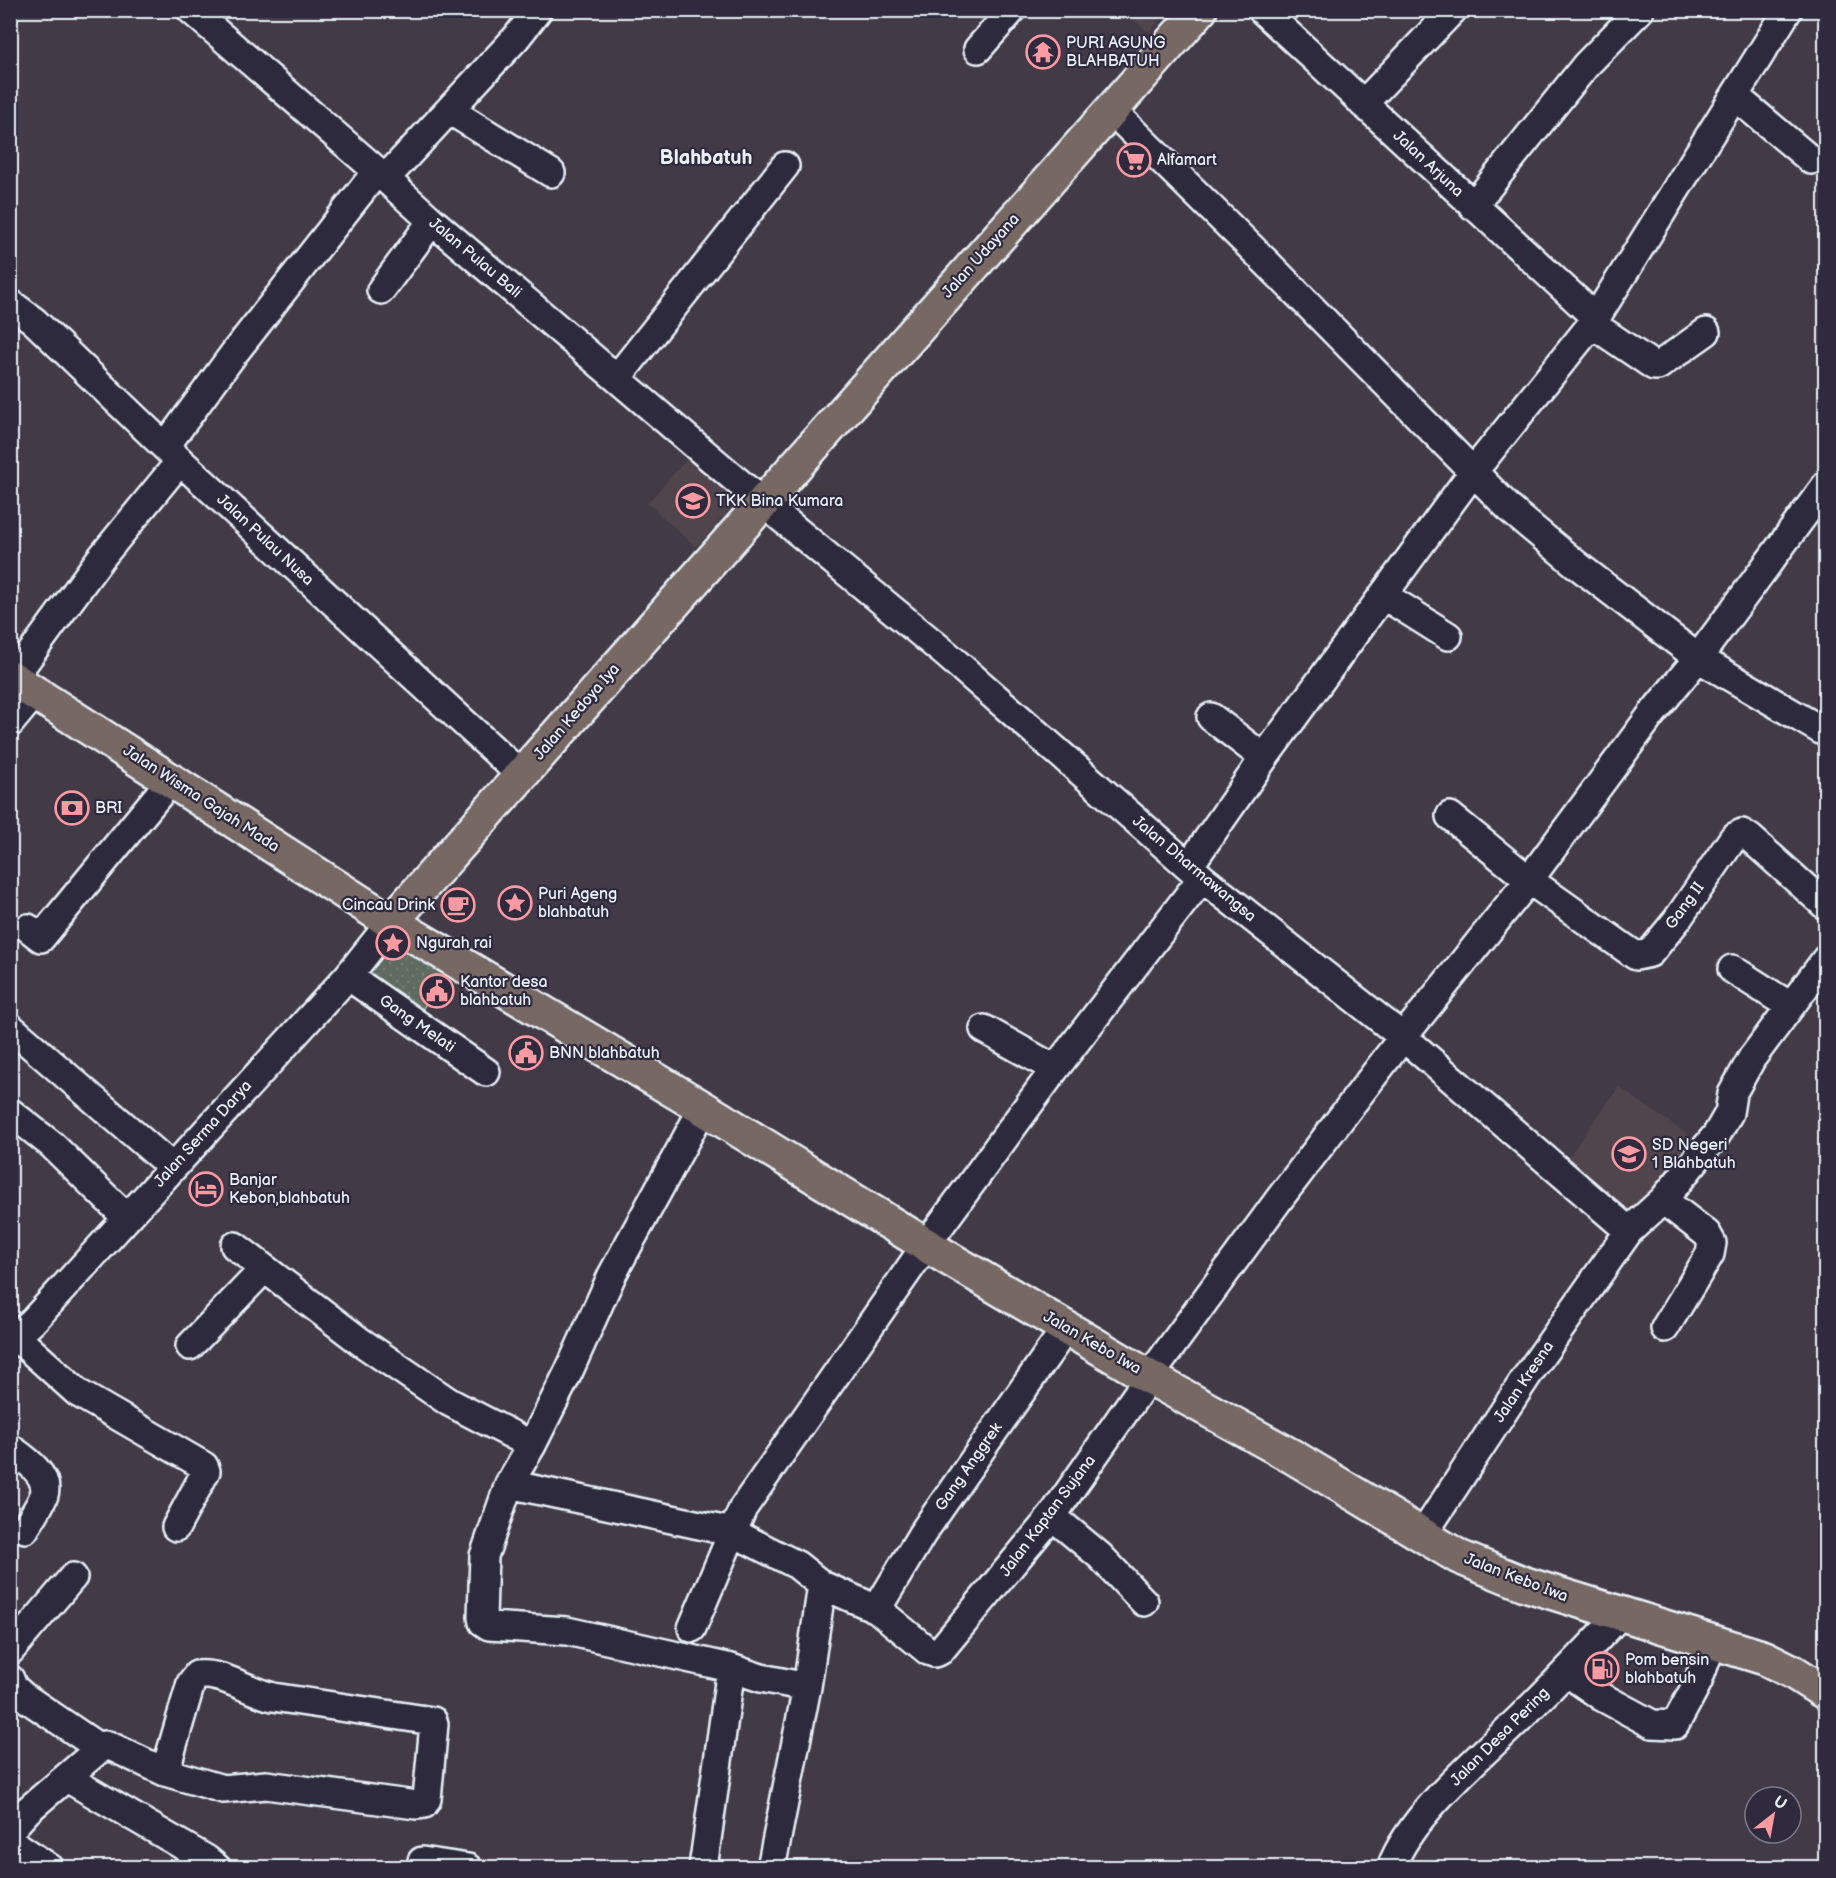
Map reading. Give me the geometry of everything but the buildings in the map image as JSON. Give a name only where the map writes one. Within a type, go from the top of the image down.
[{"type":"main road","name":"Jalan Udayana","points":[[762,502],[1200,10]]},
{"type":"main road","name":"Jalan Kedoya Iya","points":[[391,922],[762,502]]},
{"type":"main road","name":"Jalan Wisma Gajah Mada","points":[[19,683],[391,922]]},
{"type":"main road","name":"Jalan Kebo Iwa","points":[[391,922],[703,1108],[926,1245],[1149,1377],[1295,1458],[1458,1557],[1513,1580],[1765,1658],[1826,1693]]},
{"type":"street","name":"Jalan Pulau Bali","points":[[191,10],[432,221],[762,502]]},
{"type":"street","points":[[10,723],[19,683],[172,454],[242,343],[381,175],[449,110],[516,38],[538,10]]},
{"type":"street","points":[[978,49],[1012,10]]},
{"type":"street","name":"Jalan Arjuna","points":[[1262,10],[1594,321],[1654,366],[1706,332]]},
{"type":"street","points":[[1363,104],[1453,10]]},
{"type":"street","points":[[1473,206],[1586,65],[1640,10]]},
{"type":"street","points":[[692,1628],[735,1526],[926,1245],[1195,872],[1264,758],[1473,472],[1594,321],[1788,10]]},
{"type":"street","points":[[1735,96],[1811,160]]},
{"type":"street","points":[[449,110],[551,173]]},
{"type":"street","points":[[1111,110],[1269,265],[1512,511],[1577,565],[1698,658],[1826,733]]},
{"type":"street","points":[[617,378],[785,166]]},
{"type":"street","points":[[381,290],[432,221]]},
{"type":"street","name":"Jalan Pulau Nusa","points":[[10,303],[34,321],[172,454],[521,775]]},
{"type":"street","name":"Jalan Kaptan Sujana","points":[[877,1609],[928,1651],[934,1653],[940,1651],[1052,1516],[1149,1377],[1280,1198],[1402,1037],[1529,880],[1826,485]]},
{"type":"street","name":"Jalan Dharmawangsa","points":[[762,502],[946,654],[1195,872],[1402,1037],[1629,1232]]},
{"type":"street","points":[[1383,595],[1448,636]]},
{"type":"street","points":[[1211,717],[1264,758]]},
{"type":"street","points":[[28,928],[41,938],[171,780]]},
{"type":"street","points":[[1450,816],[1529,880]]},
{"type":"street","name":"Gang II","points":[[1529,880],[1593,927],[1640,956],[1650,953],[1677,920],[1734,837],[1742,833],[1826,906]]},
{"type":"street","name":"Jalan Serma Darya","points":[[14,1340],[348,975],[391,922]]},
{"type":"street","name":"Jalan Kresna","points":[[1422,1536],[1527,1376],[1629,1232],[1663,1200],[1717,1134],[1729,1113],[1732,1094],[1752,1058],[1826,959]]},
{"type":"street","points":[[1732,969],[1790,1006]]},
{"type":"street","name":"Gang Melati","points":[[348,975],[486,1072]]},
{"type":"street","points":[[10,1027],[172,1167]]},
{"type":"street","points":[[984,1029],[1055,1069]]},
{"type":"street","points":[[703,1108],[612,1275],[575,1359],[532,1445],[508,1484],[484,1556],[483,1622],[489,1626],[567,1630],[731,1668],[761,1678],[807,1687]]},
{"type":"street","points":[[10,1113],[52,1145],[127,1218]]},
{"type":"street","points":[[1663,1200],[1707,1234],[1712,1243],[1710,1254],[1665,1328]]},
{"type":"street","points":[[235,1246],[361,1341],[449,1402],[532,1445]]},
{"type":"street","points":[[190,1346],[264,1269]]},
{"type":"street","name":"Gang Anggrek","points":[[877,1609],[922,1534],[1066,1328]]},
{"type":"street","points":[[14,1340],[78,1393],[204,1466],[206,1471],[176,1527]]},
{"type":"street","points":[[10,1448],[35,1467],[45,1485],[44,1495],[26,1529]]},
{"type":"street","points":[[508,1484],[735,1526],[797,1564],[822,1585],[877,1609]]},
{"type":"street","points":[[1052,1516],[1100,1556],[1144,1602]]},
{"type":"street","points":[[10,1651],[73,1577]]},
{"type":"street","points":[[771,1868],[807,1687],[822,1585]]},
{"type":"street","name":"Jalan Desa Pering","points":[[1391,1868],[1410,1832],[1431,1807],[1620,1615]]},
{"type":"street","points":[[1566,1672],[1602,1697],[1652,1724],[1674,1725],[1698,1682],[1712,1643]]},
{"type":"street","points":[[703,1868],[731,1668]]},
{"type":"street","points":[[10,1830],[28,1810],[104,1745],[112,1745],[165,1772],[223,1789],[266,1785],[424,1804],[427,1799],[434,1724],[433,1721],[266,1695],[209,1674],[197,1675],[191,1683],[165,1772]]},
{"type":"street","points":[[10,1678],[13,1687],[23,1696],[101,1749]]},
{"type":"street","points":[[67,1778],[206,1859],[217,1868]]},
{"type":"street","points":[[10,1841],[50,1868]]},
{"type":"shaded area","points":[[1123,11],[1167,11],[1149,32]]},
{"type":"shaded area","name":"TKK Bina Kumara","points":[[691,455],[740,498],[696,547],[647,503]]},
{"type":"shaded area","name":"SD Negeri 1 Blahbatuh","points":[[1619,1087],[1698,1142],[1627,1222],[1562,1166]]},
{"type":"green space","points":[[396,944],[452,965],[415,1020],[366,973],[379,956],[387,954]]},
{"type":"place","name":"PURI AGUNG BLAHBATUH","points":[[1043,52]]},
{"type":"place","name":"Alfamart","points":[[1134,160]]},
{"type":"place","name":"TKK Bina Kumara","points":[[693,501]]},
{"type":"place","name":"BRI","points":[[72,808]]},
{"type":"place","name":"Puri Ageng blahbatuh","points":[[515,903]]},
{"type":"place","name":"Cincau Drink","points":[[458,905]]},
{"type":"place","name":"Ngurah rai","points":[[393,943]]},
{"type":"place","name":"Kantor desa blahbatuh","points":[[437,991]]},
{"type":"place","name":"BNN blahbatuh","points":[[526,1053]]},
{"type":"place","name":"SD Negeri 1 Blahbatuh","points":[[1629,1154]]},
{"type":"place","name":"Banjar Kebon,blahbatuh","points":[[206,1189]]},
{"type":"place","name":"Pom bensin blahbatuh","points":[[1602,1669]]},
{"type":"district","name":"Blahbatuh","points":[[706,158]]}]
